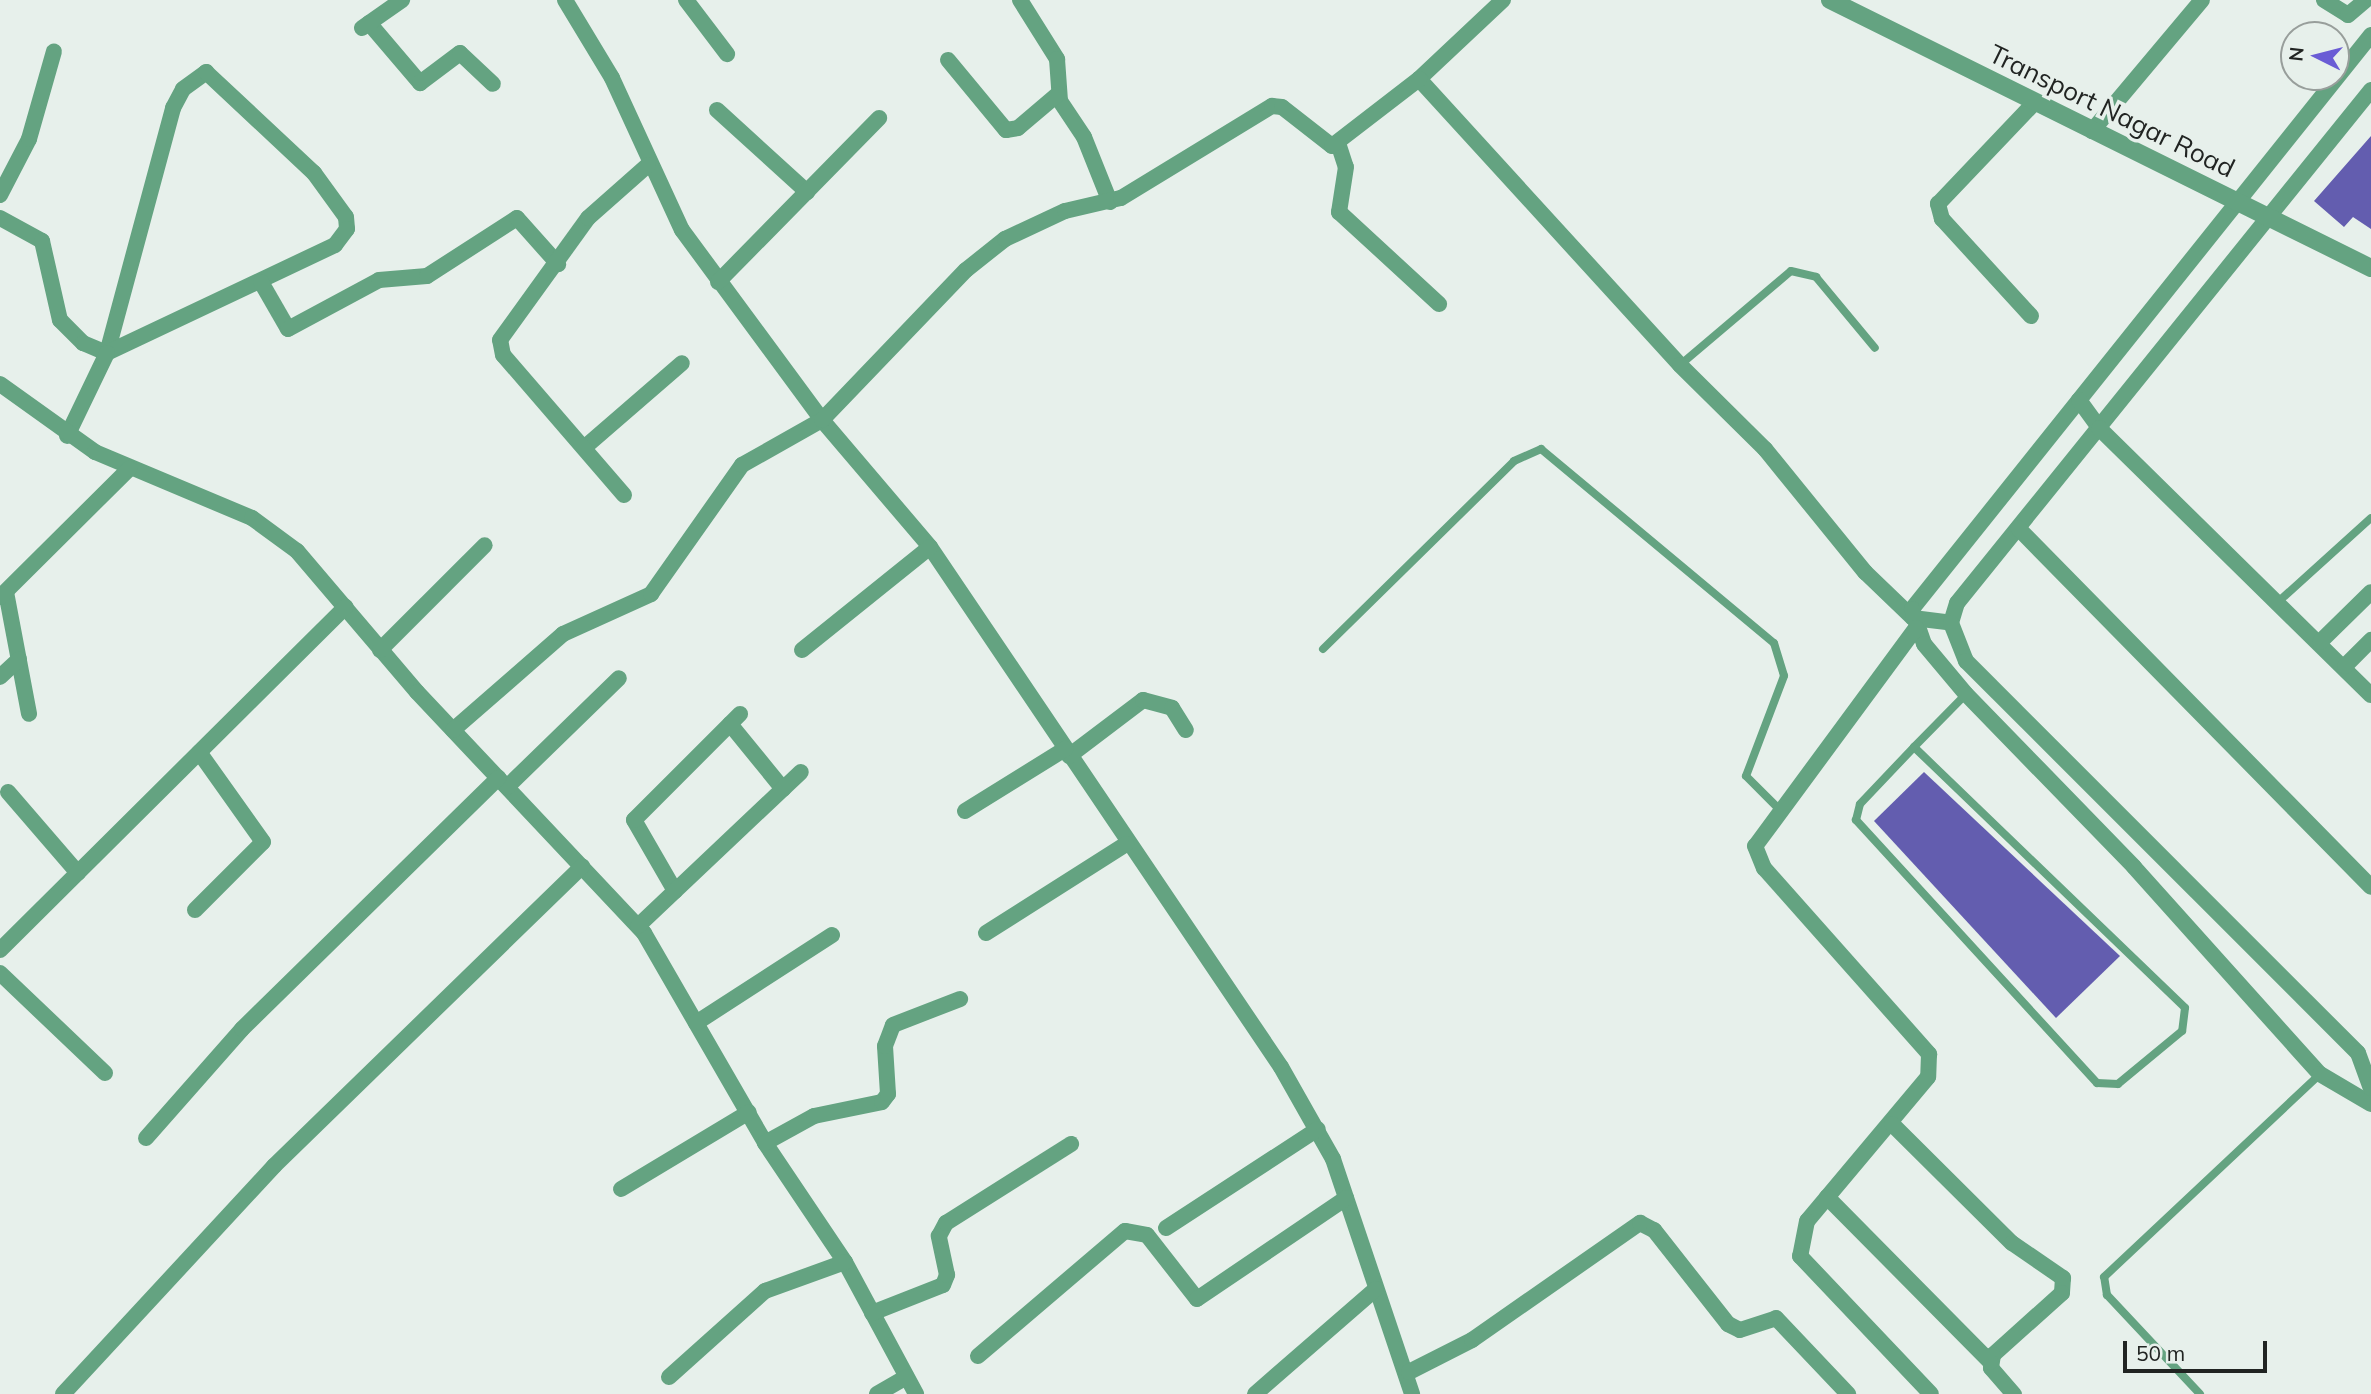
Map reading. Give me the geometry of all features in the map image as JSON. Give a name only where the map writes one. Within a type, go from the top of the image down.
[{"type":"street","points":[[402,0],[366,26],[420,83],[460,53],[493,84]]},
{"type":"street","points":[[565,0],[612,78],[669,210],[718,282],[822,420],[930,547],[1318,1129],[1346,1198],[1376,1289],[1409,1373],[1412,1394]]},
{"type":"street","points":[[686,0],[727,54]]},
{"type":"street","points":[[1020,0],[1057,59],[1058,94],[1110,202]]},
{"type":"street","points":[[453,730],[563,634],[641,603],[742,465],[822,420],[984,254],[1049,217],[1110,202],[1272,106],[1282,107],[1326,145],[1338,143],[1419,79],[1503,0]]},
{"type":"street","name":"Transport Nagar Road","points":[[1830,0],[2371,268]]},
{"type":"street","points":[[2092,131],[2202,0]]},
{"type":"street","points":[[1931,1394],[1807,1269],[1801,1241],[1807,1221],[1892,1124],[1928,1077],[1929,1054],[1756,857],[1758,835],[1914,623],[1915,601],[2239,203],[2370,36],[2348,15],[2324,0]]},
{"type":"street","points":[[2348,15],[2366,0]]},
{"type":"street","points":[[0,195],[29,139],[54,51]]},
{"type":"street","points":[[948,60],[1006,130],[1018,128],[1058,94]]},
{"type":"street","points":[[0,218],[42,241],[60,320],[83,342],[107,353],[335,245],[347,229],[346,217],[314,173],[206,72],[183,89],[173,108],[107,353],[67,436]]},
{"type":"street","points":[[1419,79],[1680,365],[1765,449],[1864,572],[1914,623],[1966,694],[2148,883],[2320,1074],[2371,1104]]},
{"type":"street","points":[[2371,90],[1957,603],[1951,623],[1966,661],[2165,863],[2358,1053],[2371,1088]]},
{"type":"street","points":[[2031,316],[1938,211],[1943,196],[2035,102]]},
{"type":"street","points":[[717,110],[807,191]]},
{"type":"street","points":[[718,282],[880,118]]},
{"type":"street","points":[[1338,143],[1346,167],[1339,212],[1439,304]]},
{"type":"street","points":[[624,495],[500,348],[504,332],[558,264],[595,210],[648,165]]},
{"type":"street","points":[[261,282],[288,329],[379,280],[428,276],[514,219],[525,221],[558,264]]},
{"type":"street","points":[[585,447],[682,363]]},
{"type":"street","points":[[0,384],[67,436],[129,469],[252,518],[297,551],[380,650],[638,926],[765,1143],[845,1262],[916,1394]]},
{"type":"street","points":[[2079,400],[2099,428],[2345,666],[2371,695]]},
{"type":"street","points":[[29,714],[3,594],[129,469]]},
{"type":"street","points":[[2018,528],[2371,887]]},
{"type":"street","points":[[380,650],[485,545]]},
{"type":"street","points":[[802,650],[930,547]]},
{"type":"street","points":[[2320,642],[2371,592]]},
{"type":"street","points":[[0,950],[345,607]]},
{"type":"street","points":[[1914,623],[1951,623]]},
{"type":"street","points":[[2345,666],[2371,640]]},
{"type":"street","points":[[0,677],[19,659]]},
{"type":"street","points":[[146,1138],[242,1029],[503,782],[619,678]]},
{"type":"street","points":[[965,811],[1067,752],[1143,700],[1172,708],[1186,730]]},
{"type":"street","points":[[675,891],[634,820],[735,719],[783,789]]},
{"type":"street","points":[[195,910],[264,842],[199,752]]},
{"type":"street","points":[[638,926],[801,772]]},
{"type":"street","points":[[8,792],[78,873]]},
{"type":"street","points":[[986,933],[1126,844]]},
{"type":"street","points":[[2148,883],[2165,863]]},
{"type":"street","points":[[63,1394],[274,1166],[582,866]]},
{"type":"street","points":[[696,1023],[832,935]]},
{"type":"street","points":[[0,973],[105,1073]]},
{"type":"street","points":[[765,1143],[814,1116],[882,1102],[888,1094],[885,1046],[893,1025],[960,999]]},
{"type":"street","points":[[621,1189],[749,1112]]},
{"type":"street","points":[[1892,1124],[2012,1243],[2063,1278],[2062,1293],[1990,1362]]},
{"type":"street","points":[[1166,1228],[1318,1129]]},
{"type":"street","points":[[872,1313],[943,1285],[947,1275],[939,1236],[946,1223],[1072,1144]]},
{"type":"street","points":[[1827,1197],[1990,1362],[2014,1394]]},
{"type":"street","points":[[978,1356],[1125,1231],[1147,1236],[1197,1299],[1346,1198]]},
{"type":"street","points":[[1409,1373],[1472,1340],[1640,1223],[1654,1230],[1728,1324],[1740,1330],[1776,1318],[1847,1394]]},
{"type":"street","points":[[669,1377],[765,1291],[845,1262]]},
{"type":"street","points":[[1255,1394],[1376,1289]]},
{"type":"street","points":[[877,1394],[906,1377]]},
{"type":"lane","points":[[1680,365],[1791,271],[1815,277],[1875,348]]},
{"type":"lane","points":[[1323,649],[1514,461],[1541,449],[1774,643],[1784,676],[1746,776],[1778,808]]},
{"type":"lane","points":[[2278,602],[2371,518]]},
{"type":"lane","points":[[1914,747],[2185,1009],[2182,1031],[2118,1084],[2097,1083],[1860,828],[1860,804],[1914,747],[1966,694]]},
{"type":"lane","points":[[2200,1394],[2107,1295],[2104,1277],[2320,1074]]},
{"type":"building","points":[[2371,136],[2371,229],[2353,217],[2344,227],[2314,201]]},
{"type":"building","points":[[1924,772],[2120,956],[2056,1018],[1874,821]]}]
